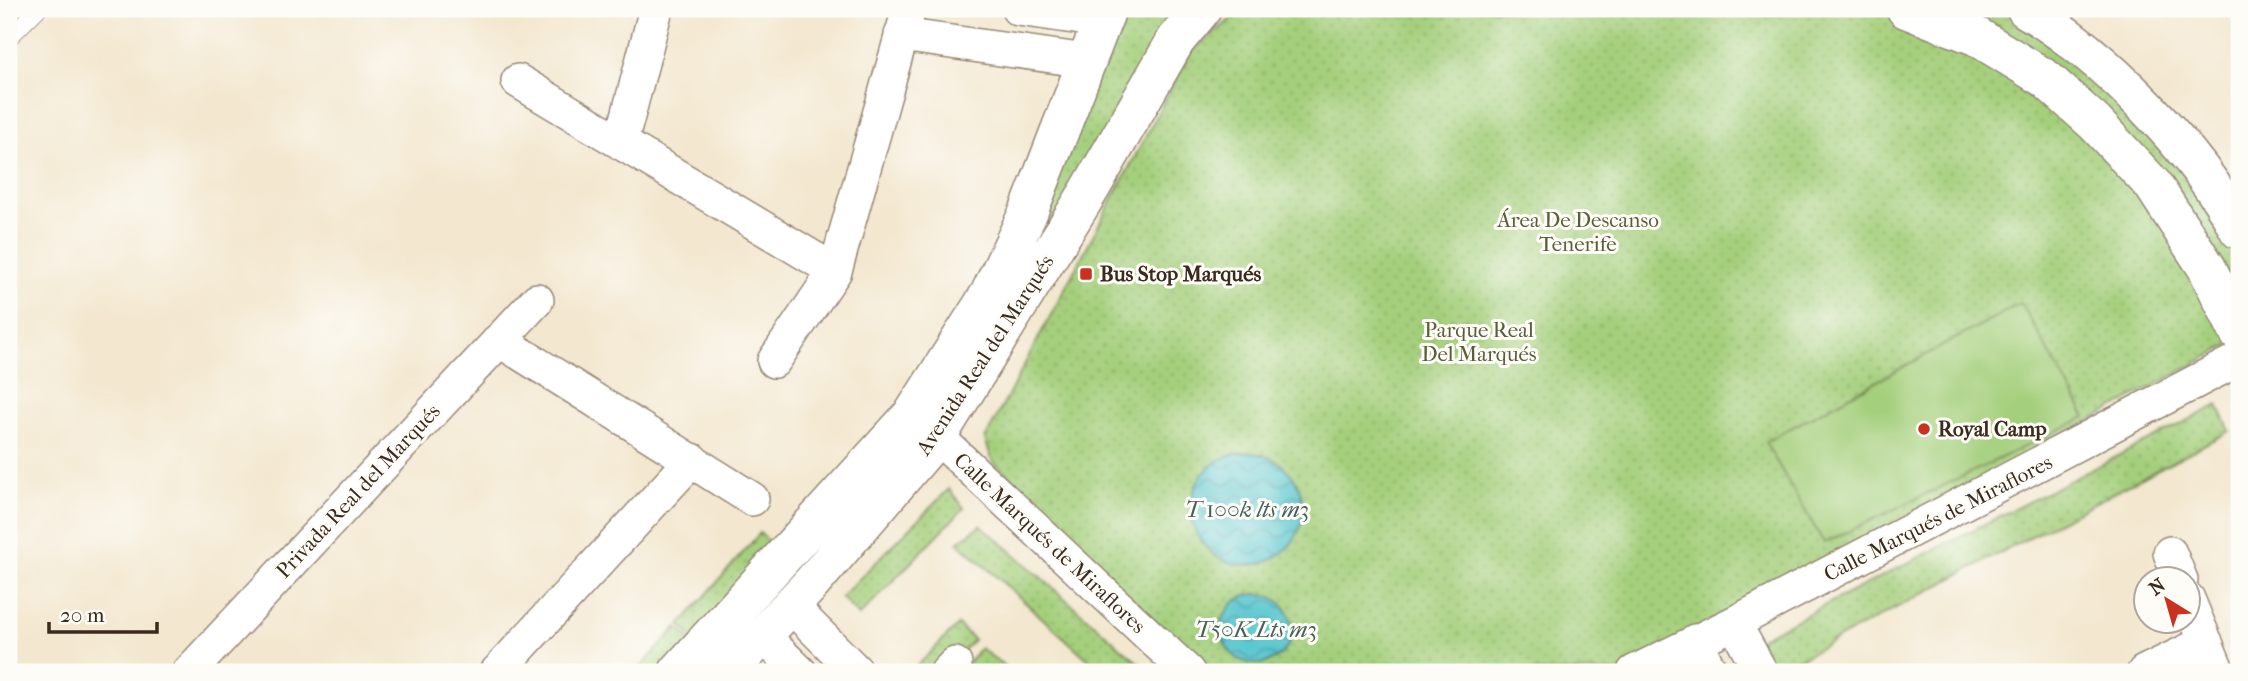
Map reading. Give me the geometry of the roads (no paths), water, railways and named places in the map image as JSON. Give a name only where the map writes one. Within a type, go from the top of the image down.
[{"type":"street","points":[[621,143],[656,9]]},
{"type":"street","points":[[1018,9],[1105,15]]},
{"type":"street","name":"Avenida Real del Marqués","points":[[728,672],[811,584],[925,426],[1089,191],[1176,40],[1202,9]]},
{"type":"street","points":[[1906,9],[1976,36],[2046,79],[2095,123],[2154,186],[2207,268],[2239,333]]},
{"type":"street","points":[[2026,9],[2055,26],[2124,84],[2176,142],[2227,207],[2239,230]]},
{"type":"street","name":"Avenida Real del Marqués","points":[[678,672],[925,426],[1028,213],[1105,15]]},
{"type":"street","points":[[774,361],[835,271],[905,22],[1087,61]]},
{"type":"street","points":[[517,81],[835,271]]},
{"type":"street","name":"Privada Real del Marqués","points":[[189,672],[537,300]]},
{"type":"street","points":[[499,340],[751,499]]},
{"type":"street","name":"Calle Marqués de Miraflores","points":[[1634,672],[1734,623],[2239,359]]},
{"type":"street","name":"Calle Marqués de Miraflores","points":[[925,426],[1188,672]]},
{"type":"street","points":[[497,672],[692,460]]},
{"type":"street","points":[[790,605],[857,672]]},
{"type":"street","points":[[1734,623],[1760,672]]},
{"type":"street","points":[[2144,672],[2212,657],[2202,632]]},
{"type":"street","points":[[762,635],[800,672]]},
{"type":"street","points":[[1695,641],[1712,672]]},
{"type":"lane","points":[[9,38],[38,9]]},
{"type":"water","name":"T 100k lts m3","points":[[1247,453],[1268,457],[1286,470],[1299,488],[1303,509],[1299,530],[1286,548],[1268,561],[1247,565],[1226,561],[1208,548],[1195,530],[1191,509],[1195,488],[1208,470],[1226,457]]},
{"type":"water","name":"T50K Lts m3","points":[[1257,594],[1282,604],[1292,629],[1282,654],[1257,664],[1232,654],[1222,629],[1232,604]]},
{"type":"place","name":"Bus Stop Marqués","points":[[1086,274]]},
{"type":"place","name":"Royal Camp","points":[[1924,429]]},
{"type":"park label","name":"Área De Descanso Tenerife","points":[[1578,232]]},
{"type":"park label","name":"Parque Real Del Marqués","points":[[1479,342]]}]
